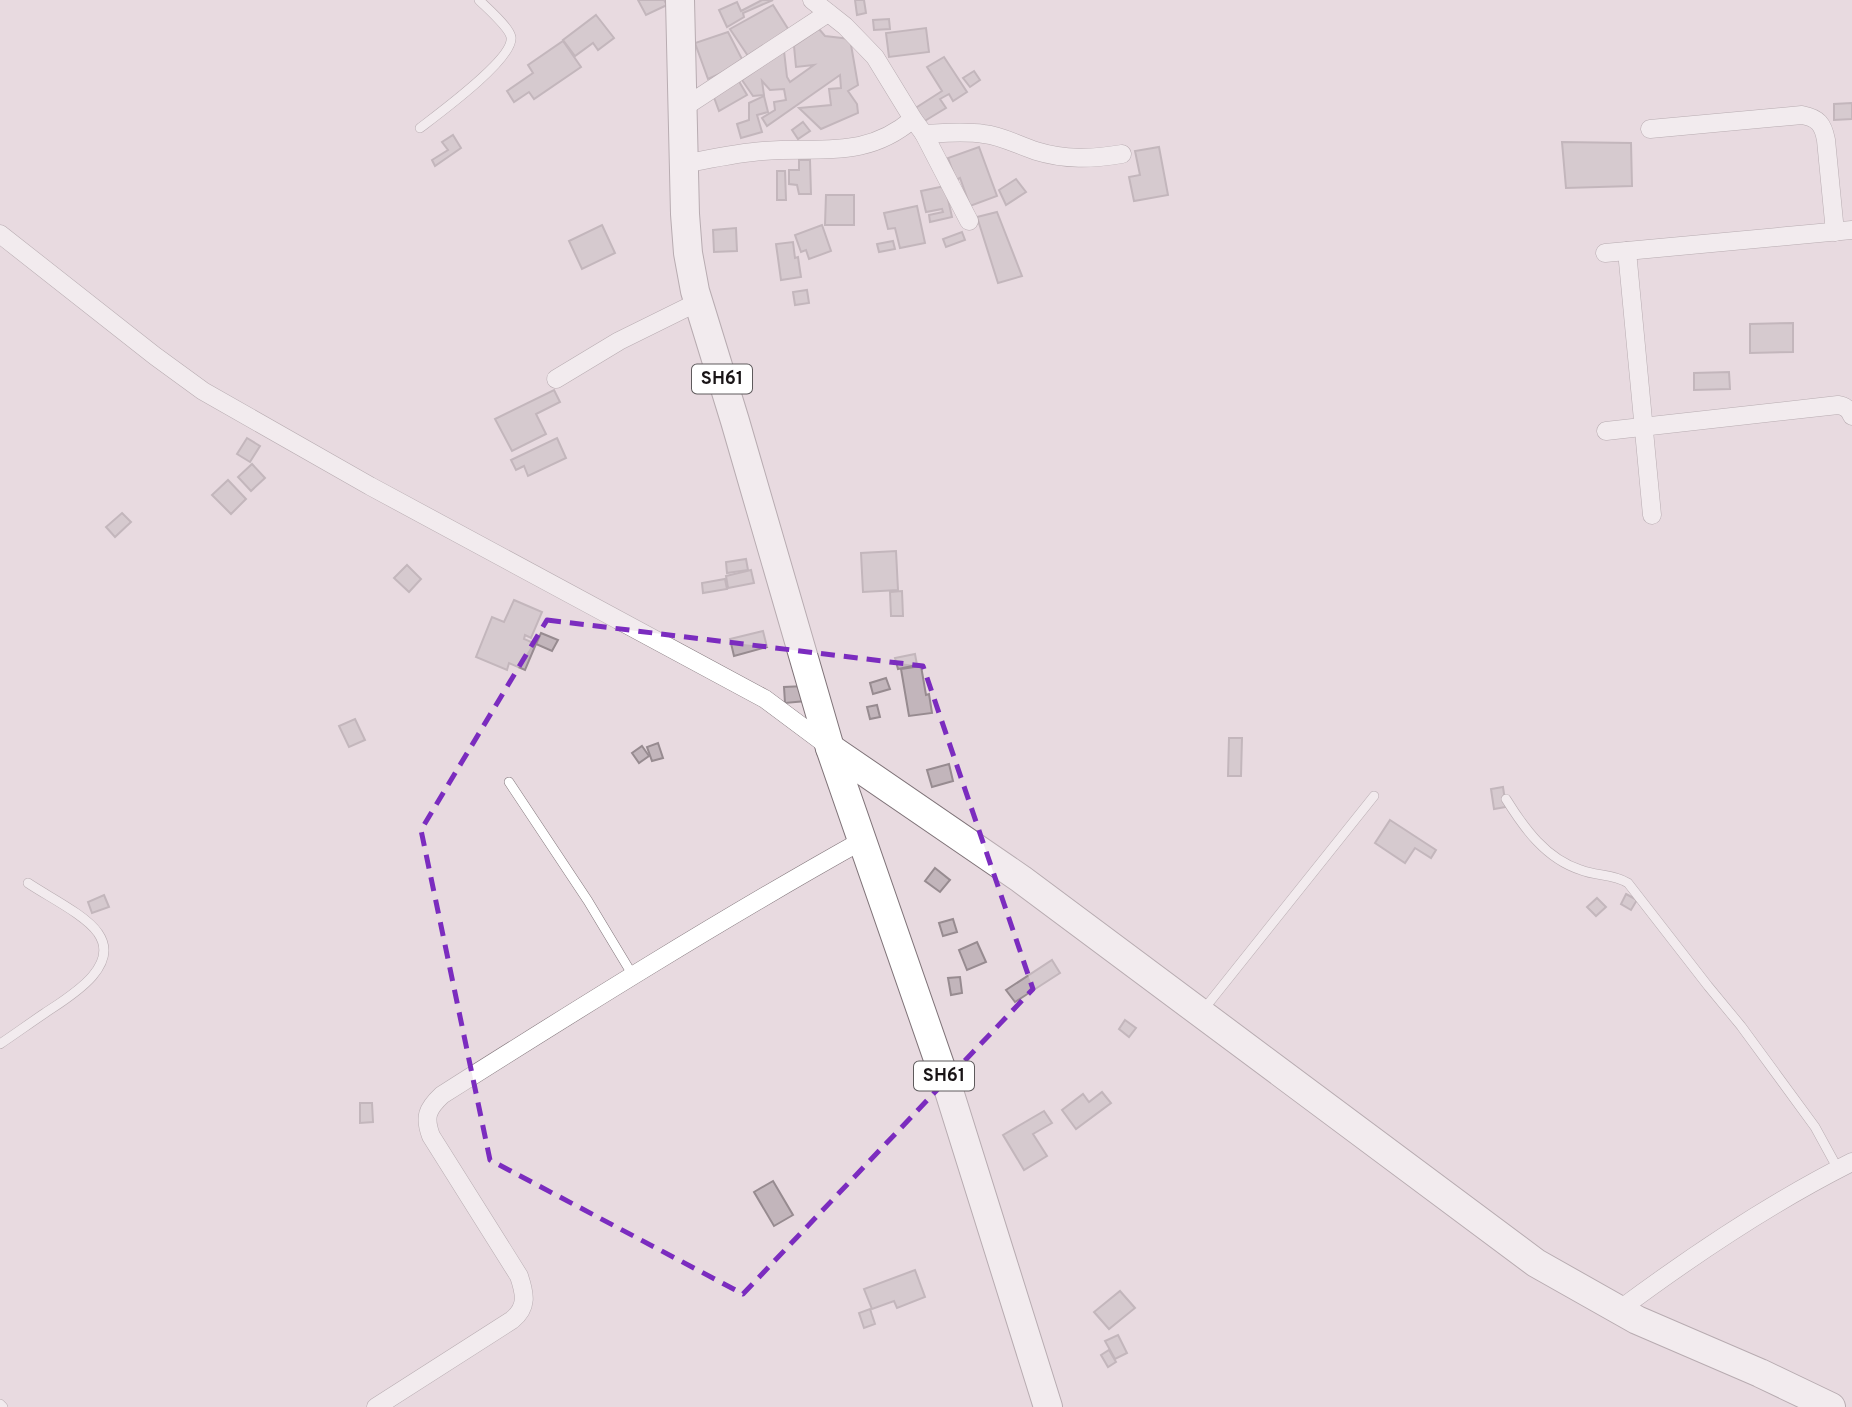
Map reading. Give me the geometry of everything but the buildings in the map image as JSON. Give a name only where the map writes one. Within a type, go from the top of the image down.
[{"type":"main road","name":"SH61","points":[[680,0],[683,164],[688,253],[695,291],[830,748],[949,1091],[1048,1407]]},
{"type":"main road","points":[[830,748],[1021,879],[1536,1263],[1637,1320],[1831,1407]]},
{"type":"street","points":[[812,0],[845,26],[875,57],[912,118],[925,134],[969,221]]},
{"type":"street","points":[[683,108],[828,13]]},
{"type":"street","points":[[1605,253],[1844,231],[1824,129],[1811,117],[1802,115],[1650,129]]},
{"type":"street","points":[[683,164],[762,151],[847,149],[888,136],[912,118]]},
{"type":"street","points":[[925,134],[985,134],[1043,153],[1076,158],[1122,154]]},
{"type":"street","points":[[0,234],[203,391],[370,486],[765,699],[830,748]]},
{"type":"street","points":[[1627,251],[1652,516]]},
{"type":"street","points":[[556,379],[619,341],[698,302]]},
{"type":"street","points":[[1606,431],[1838,405],[1845,406],[1852,416]]},
{"type":"street","points":[[376,1407],[512,1320],[524,1307],[524,1289],[519,1276],[431,1136],[428,1111],[433,1103],[632,974],[863,840]]},
{"type":"street","points":[[1619,1310],[1673,1270],[1738,1228],[1822,1176],[1845,1165]]},
{"type":"lane","points":[[420,128],[463,95],[509,48],[509,32],[479,0]]},
{"type":"lane","points":[[509,782],[588,901],[632,974]]},
{"type":"lane","points":[[1200,1013],[1374,796]]},
{"type":"lane","points":[[1506,799],[1526,830],[1555,856],[1579,870],[1614,877],[1628,883],[1741,1026],[1845,1165]]},
{"type":"lane","points":[[0,1044],[83,987],[97,970],[103,954],[103,943],[98,932],[28,883]]},
{"type":"highlighted area","points":[[547,620],[923,666],[1033,989],[743,1294],[490,1160],[421,830]]}]
